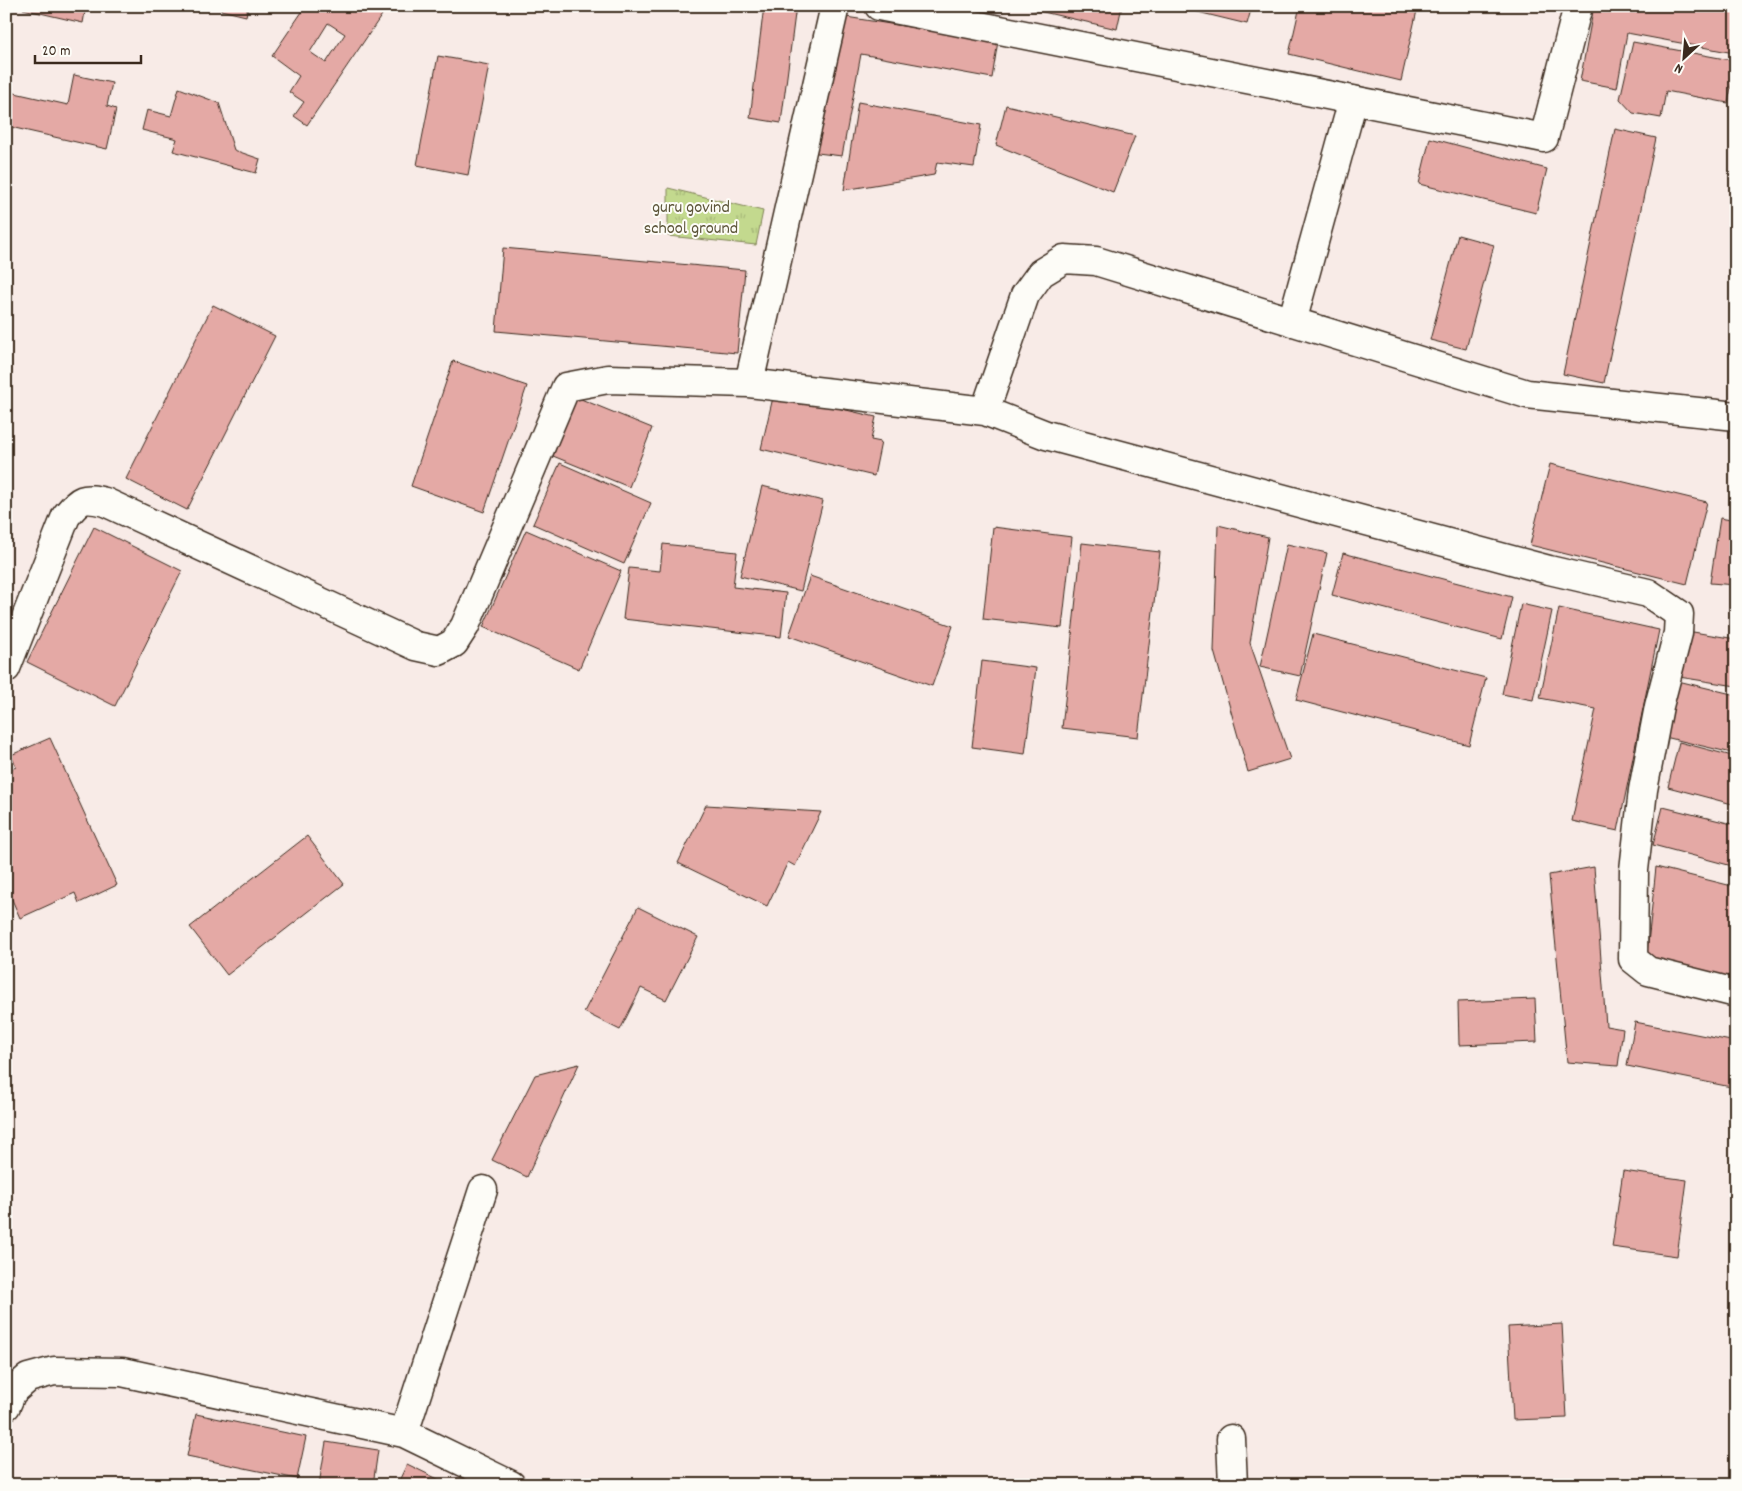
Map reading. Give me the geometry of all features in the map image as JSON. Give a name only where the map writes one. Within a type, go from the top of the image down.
[{"type":"street","points":[[749,383],[835,6]]},
{"type":"street","points":[[879,6],[1544,138],[1578,6]]},
{"type":"street","points":[[1292,322],[1353,100]]},
{"type":"street","points":[[985,411],[1025,295],[1041,272],[1064,259],[1096,261],[1528,394],[1736,416]]},
{"type":"street","points":[[6,668],[66,516],[77,502],[89,498],[114,506],[416,646],[439,651],[454,643],[466,626],[566,387],[608,379],[749,383],[985,411],[1046,435],[1549,570],[1648,593],[1679,614],[1678,633],[1659,706],[1643,790],[1634,870],[1633,959],[1648,971],[1736,993]]},
{"type":"street","points":[[404,1433],[483,1190]]},
{"type":"street","points":[[6,1406],[12,1392],[28,1378],[54,1371],[122,1372],[404,1433],[511,1485]]},
{"type":"street","points":[[1231,1439],[1233,1485]]},
{"type":"green space","name":"guru govind school ground","points":[[668,188],[763,211],[756,245],[668,236]]},
{"type":"building","points":[[24,6],[86,6],[83,23],[23,9]]},
{"type":"building","points":[[222,6],[248,6],[246,16],[221,10]]},
{"type":"building","points":[[306,6],[388,6],[307,125],[294,116],[304,102],[289,92],[299,76],[272,56]],"holes":[[[328,23],[345,34],[326,63],[310,52]]]},
{"type":"building","points":[[764,6],[796,6],[781,123],[750,118]]},
{"type":"building","points":[[1030,6],[1122,6],[1117,29],[1030,9]]},
{"type":"building","points":[[1173,6],[1252,6],[1247,24]]},
{"type":"building","points":[[1300,6],[1418,6],[1401,81],[1289,54]]},
{"type":"building","points":[[1594,6],[1719,6],[1736,9],[1734,53],[1627,33],[1617,88],[1580,81]]},
{"type":"building","points":[[846,17],[998,41],[992,78],[861,54],[842,156],[809,152]]},
{"type":"building","points":[[1633,42],[1736,61],[1728,103],[1666,91],[1661,118],[1633,113],[1620,99]]},
{"type":"building","points":[[438,56],[489,65],[468,175],[417,165]]},
{"type":"building","points":[[74,75],[112,83],[107,106],[116,109],[107,149],[6,126],[6,91],[68,105]]},
{"type":"building","points":[[179,88],[219,103],[234,150],[260,159],[256,173],[173,151],[177,139],[142,130],[147,110],[171,116]]},
{"type":"building","points":[[858,102],[981,125],[974,167],[937,162],[934,175],[844,190]]},
{"type":"building","points":[[1006,105],[1135,136],[1113,192],[996,145]]},
{"type":"building","points":[[1615,129],[1656,138],[1604,383],[1563,374]]},
{"type":"building","points":[[1430,138],[1547,169],[1536,213],[1419,184]]},
{"type":"building","points":[[1458,235],[1494,245],[1466,349],[1430,340]]},
{"type":"building","points":[[503,248],[745,270],[737,353],[496,331]]},
{"type":"building","points":[[213,305],[275,336],[187,510],[126,479]]},
{"type":"building","points":[[453,361],[527,386],[484,512],[411,486]]},
{"type":"building","points":[[774,393],[876,417],[871,440],[881,442],[874,476],[761,449]]},
{"type":"building","points":[[576,397],[652,428],[629,487],[553,456]]},
{"type":"building","points":[[560,463],[651,503],[624,564],[533,524]]},
{"type":"building","points":[[1550,464],[1707,502],[1687,584],[1530,545]]},
{"type":"building","points":[[762,486],[823,501],[801,591],[740,576]]},
{"type":"building","points":[[1720,518],[1736,521],[1736,585],[1710,583]]},
{"type":"building","points":[[1218,525],[1268,537],[1250,643],[1290,759],[1248,772],[1214,651]]},
{"type":"building","points":[[94,527],[182,571],[115,706],[27,662]]},
{"type":"building","points":[[993,527],[1072,537],[1062,628],[983,619]]},
{"type":"building","points":[[526,530],[621,571],[579,669],[483,627]]},
{"type":"building","points":[[1082,543],[1160,552],[1138,737],[1062,728]]},
{"type":"building","points":[[663,544],[737,552],[733,587],[786,593],[781,637],[623,619],[629,568],[660,571]]},
{"type":"building","points":[[1287,544],[1327,553],[1300,676],[1260,667]]},
{"type":"building","points":[[1343,553],[1512,597],[1502,639],[1332,595]]},
{"type":"building","points":[[810,576],[953,626],[932,686],[789,636]]},
{"type":"building","points":[[1521,604],[1552,611],[1533,700],[1502,694]]},
{"type":"building","points":[[1559,608],[1659,630],[1618,831],[1572,821],[1596,709],[1540,698]]},
{"type":"building","points":[[1687,631],[1736,639],[1736,686],[1679,677]]},
{"type":"building","points":[[1313,634],[1486,678],[1469,745],[1296,700]]},
{"type":"building","points":[[982,661],[1036,668],[1025,754],[972,747]]},
{"type":"building","points":[[1678,681],[1736,695],[1736,754],[1665,737]]},
{"type":"building","points":[[50,738],[117,885],[79,903],[75,893],[20,918],[6,886],[6,772],[16,767],[11,755]]},
{"type":"building","points":[[1679,742],[1736,757],[1736,805],[1668,787]]},
{"type":"building","points":[[706,805],[821,812],[795,866],[788,862],[767,906],[678,863]]},
{"type":"building","points":[[1663,807],[1736,825],[1736,867],[1653,845]]},
{"type":"building","points":[[307,836],[344,884],[227,975],[190,927]]},
{"type":"building","points":[[1594,867],[1606,1026],[1623,1029],[1618,1066],[1567,1062],[1549,875]]},
{"type":"building","points":[[1656,867],[1736,887],[1736,980],[1646,963]]},
{"type":"building","points":[[638,907],[698,937],[666,1000],[641,988],[620,1030],[584,1012]]},
{"type":"building","points":[[1535,999],[1537,1042],[1459,1045],[1458,1002]]},
{"type":"building","points":[[1635,1022],[1736,1042],[1736,1088],[1627,1066]]},
{"type":"building","points":[[579,1064],[527,1177],[492,1160],[535,1075]]},
{"type":"building","points":[[1623,1171],[1687,1180],[1677,1256],[1612,1247]]},
{"type":"building","points":[[1562,1324],[1567,1418],[1513,1420],[1508,1327]]},
{"type":"building","points":[[196,1414],[306,1437],[297,1479],[187,1456]]},
{"type":"building","points":[[326,1442],[378,1450],[373,1485],[319,1485]]},
{"type":"building","points":[[407,1464],[450,1485],[397,1485]]}]
